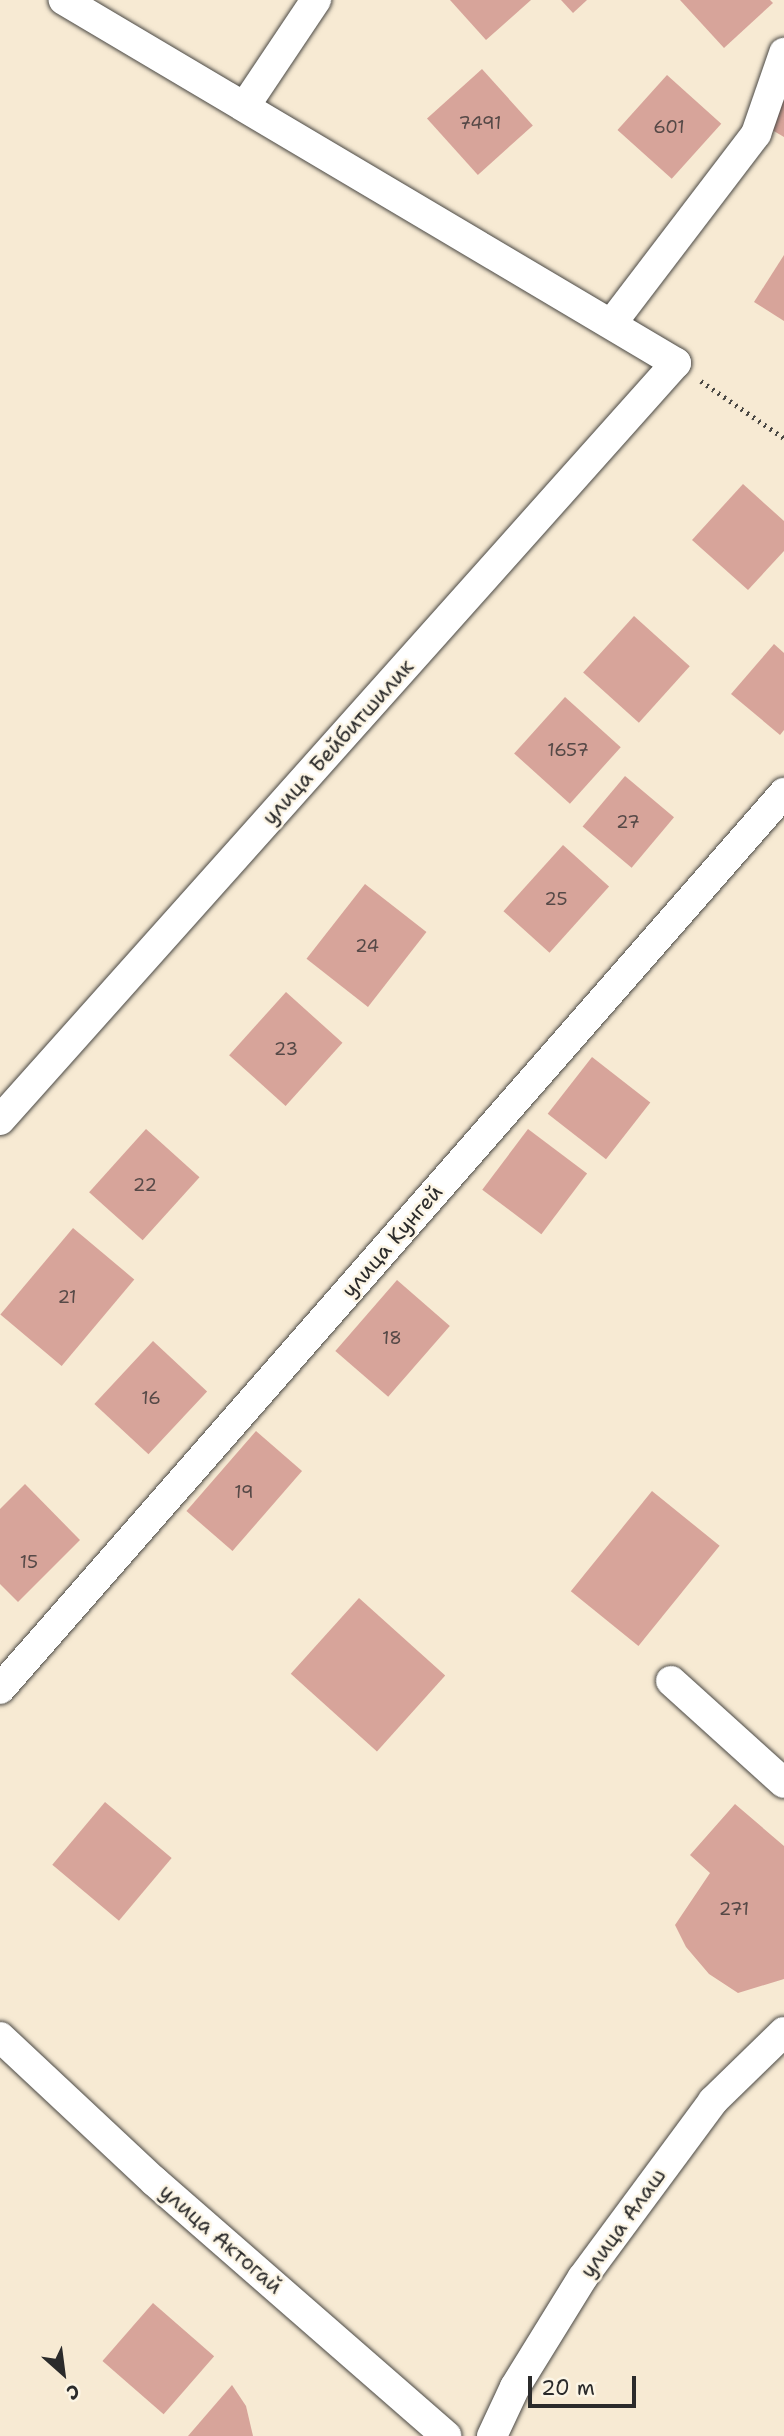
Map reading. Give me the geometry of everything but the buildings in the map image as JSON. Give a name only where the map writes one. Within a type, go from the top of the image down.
[{"type":"street","points":[[64,0],[676,363]]},
{"type":"street","points":[[245,106],[316,0]]},
{"type":"street","points":[[612,323],[756,134],[784,53]]},
{"type":"street","name":"улица Бейбитшилик","points":[[0,1120],[676,363]]},
{"type":"street","name":"улица Кунгей","points":[[0,1689],[784,793]]},
{"type":"street","points":[[671,1681],[784,1783]]},
{"type":"street","name":"улица Алаш","points":[[492,2436],[515,2387],[583,2277],[713,2101],[784,2032]]},
{"type":"street","name":"улица Актогай","points":[[0,2037],[154,2181],[446,2436]]},
{"type":"path","points":[[676,363],[784,438]]}]
